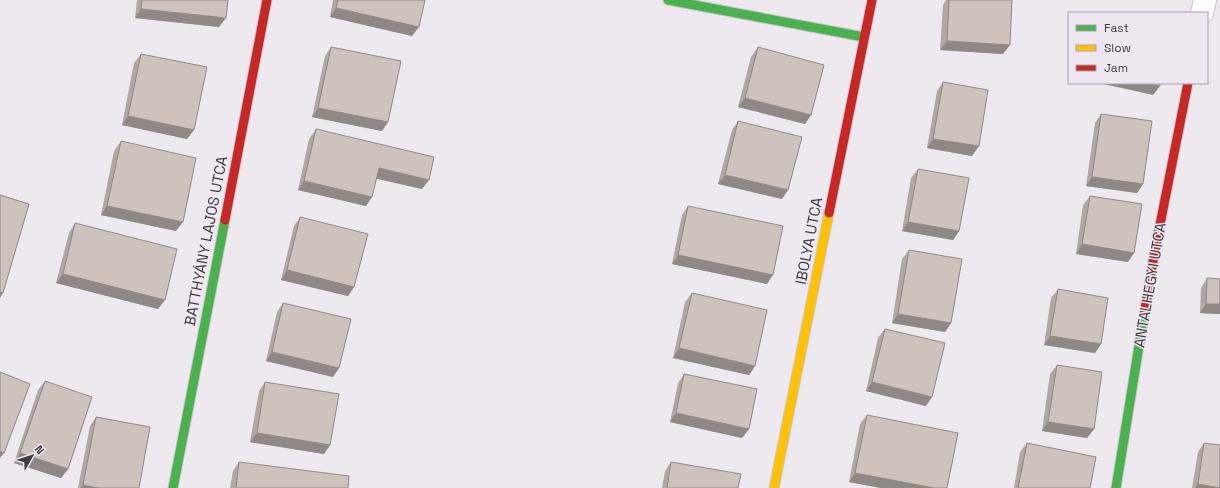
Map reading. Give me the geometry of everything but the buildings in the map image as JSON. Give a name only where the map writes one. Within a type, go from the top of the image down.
[{"type":"street","name":"BATTHYÁNY LAJOS UTCA","points":[[172,488],[267,0]]},
{"type":"street","points":[[668,0],[864,37]]},
{"type":"street","name":"IBOLYA UTCA","points":[[774,488],[872,0]]},
{"type":"street","points":[[1202,12],[1205,0]]},
{"type":"street","name":"ANTALHEGYI UTCA","points":[[1116,488],[1154,255],[1188,84]]},
{"type":"traffic: fast","points":[[668,0],[864,37]]},
{"type":"traffic: fast","points":[[173,488],[225,220]]},
{"type":"traffic: fast","points":[[1116,488],[1144,315]]},
{"type":"traffic: slow","points":[[774,488],[829,213]]},
{"type":"traffic: jam","points":[[225,220],[267,0]]},
{"type":"traffic: jam","points":[[829,213],[872,0]]},
{"type":"traffic: jam","points":[[1144,315],[1154,255],[1188,84]]}]
